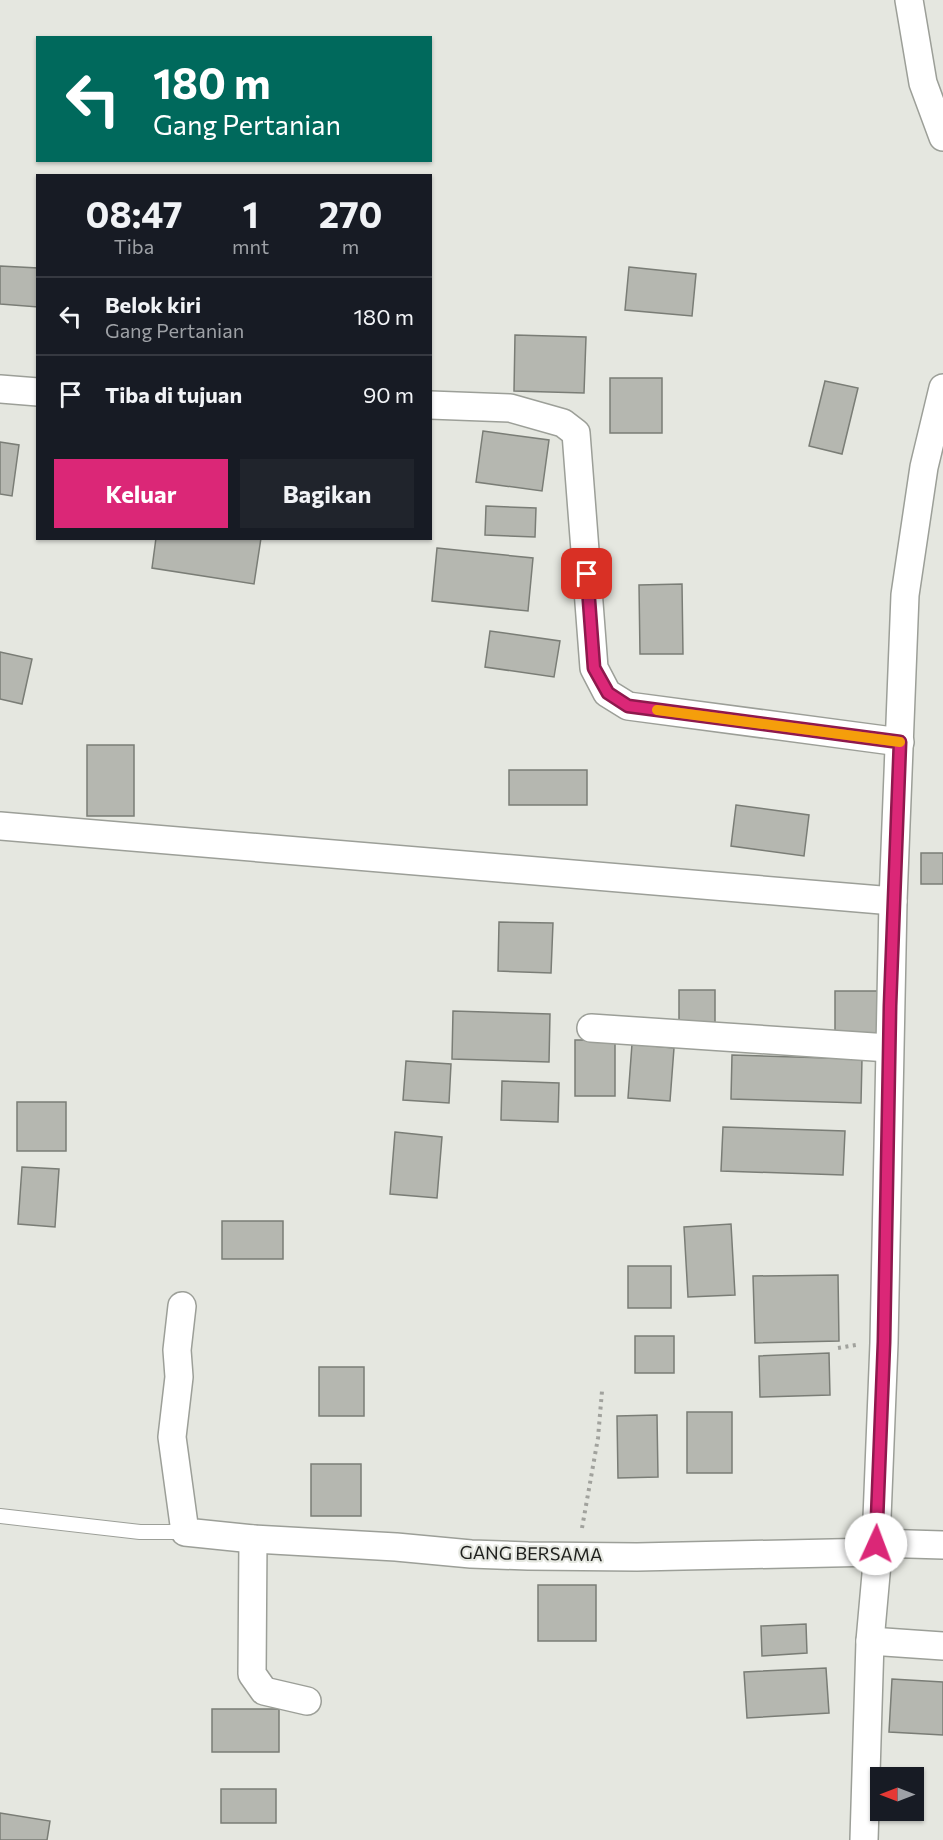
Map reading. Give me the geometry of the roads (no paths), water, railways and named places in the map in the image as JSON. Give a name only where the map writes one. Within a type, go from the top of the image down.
[{"type":"street","points":[[909,0],[923,83],[943,137]]},
{"type":"street","points":[[864,1840],[870,1641],[877,1548],[884,1342],[893,901],[905,595],[924,467],[943,388]]},
{"type":"street","points":[[0,389],[36,392]]},
{"type":"street","points":[[432,405],[510,408],[562,423],[576,433],[594,668],[608,693],[628,706],[900,742]]},
{"type":"street","points":[[0,826],[893,901]]},
{"type":"street","points":[[591,1028],[889,1048]]},
{"type":"street","points":[[182,1306],[177,1350],[179,1377],[172,1437],[185,1532]]},
{"type":"street","name":"GANG BERSAMA","points":[[185,1532],[253,1539],[528,1556],[637,1557],[943,1545]]},
{"type":"street","points":[[253,1539],[252,1674],[264,1691],[307,1701]]},
{"type":"street","points":[[870,1641],[943,1646]]},
{"type":"lane","points":[[0,1516],[140,1532],[185,1532]]}]
